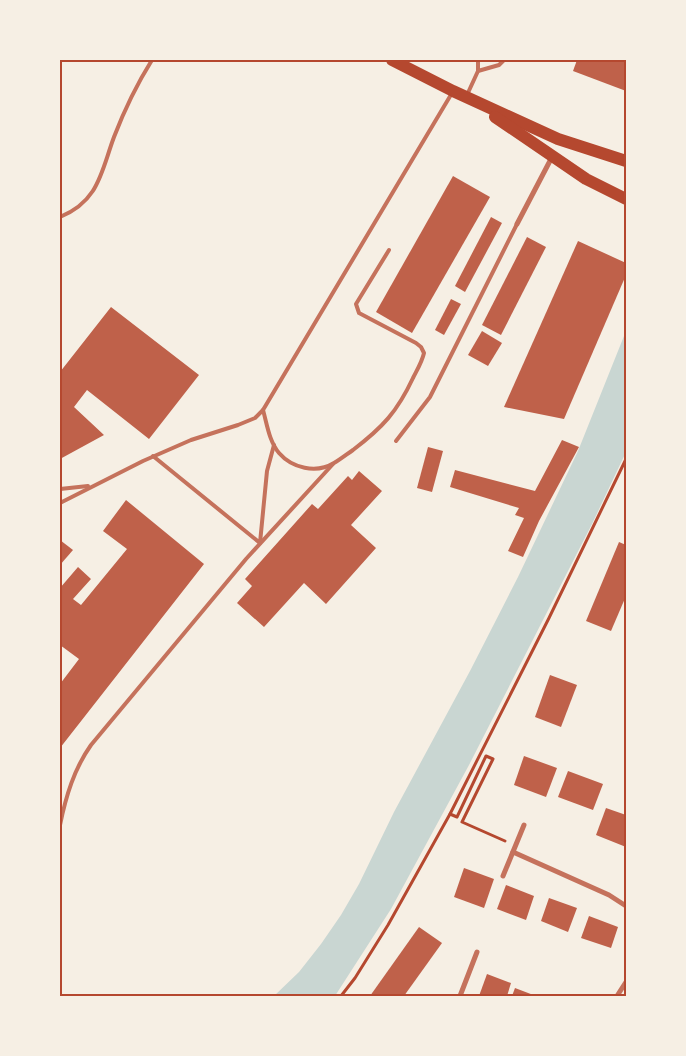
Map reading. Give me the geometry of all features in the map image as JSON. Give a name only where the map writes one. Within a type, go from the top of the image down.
[{"type":"main road","points":[[392,60],[453,91],[558,139],[626,161]]},
{"type":"main road","points":[[466,97],[586,179],[626,199]]},
{"type":"main road","points":[[552,156],[558,139]]},
{"type":"street","points":[[517,224],[552,156]]},
{"type":"street","points":[[503,876],[524,825]]},
{"type":"street","points":[[513,852],[609,895],[626,906]]},
{"type":"street","points":[[460,996],[477,952]]},
{"type":"street","points":[[617,996],[626,982]]},
{"type":"lane","points":[[60,217],[71,212],[86,201],[95,190],[102,175],[114,136],[152,60]]},
{"type":"lane","points":[[466,97],[478,71],[478,60]]},
{"type":"lane","points":[[478,71],[499,65],[504,60]]},
{"type":"lane","points":[[60,502],[153,456],[191,440],[255,418],[263,410],[453,91]]},
{"type":"lane","points":[[396,442],[430,397],[517,224]]},
{"type":"lane","points":[[60,825],[72,779],[91,745],[260,543],[333,464],[376,432],[402,401],[424,353],[416,343],[359,313],[356,309],[356,304],[389,250]]},
{"type":"lane","points":[[263,410],[274,445],[290,462],[303,468],[317,469],[333,464]]},
{"type":"lane","points":[[260,543],[267,471],[274,445]]},
{"type":"lane","points":[[153,456],[260,543]]},
{"type":"lane","points":[[60,489],[93,486]]},
{"type":"path","points":[[341,996],[355,978],[388,925],[450,814],[549,618],[626,459]]},
{"type":"path","points":[[450,814],[457,817],[486,756],[493,758],[462,822],[516,846]]},
{"type":"shaded area","points":[[626,331],[626,452],[592,524],[469,765],[391,909],[335,996],[274,996],[299,972],[321,944],[359,884],[394,812],[518,577],[578,451]]},
{"type":"building","points":[[577,60],[626,60],[626,91],[573,71]]},
{"type":"building","points":[[453,176],[490,197],[412,333],[376,312]]},
{"type":"building","points":[[491,217],[502,223],[465,292],[455,286]]},
{"type":"building","points":[[527,237],[546,247],[501,335],[482,325]]},
{"type":"building","points":[[578,241],[626,263],[626,275],[564,419],[504,407]]},
{"type":"building","points":[[451,299],[461,304],[444,335],[435,330]]},
{"type":"building","points":[[111,307],[199,375],[149,439],[87,390],[74,407],[104,435],[60,459],[60,372]]},
{"type":"building","points":[[482,331],[502,343],[488,366],[468,355]]},
{"type":"building","points":[[562,440],[579,447],[539,521],[523,557],[508,551],[524,518],[515,515],[519,508],[450,487],[455,470],[535,491]]},
{"type":"building","points":[[428,447],[443,451],[432,492],[417,488]]},
{"type":"building","points":[[359,471],[382,491],[351,525],[376,548],[326,604],[304,583],[264,627],[237,603],[252,586],[245,579],[312,504],[318,509],[348,476],[352,480]]},
{"type":"building","points":[[126,500],[204,564],[60,748],[60,684],[79,659],[60,645],[60,588],[78,567],[91,579],[73,599],[81,605],[127,549],[103,531]]},
{"type":"building","points":[[60,540],[73,550],[60,565]]},
{"type":"building","points":[[619,542],[626,545],[626,596],[611,631],[586,621]]},
{"type":"building","points":[[550,675],[577,685],[561,727],[535,717]]},
{"type":"building","points":[[524,756],[557,768],[546,797],[514,785]]},
{"type":"building","points":[[568,771],[603,784],[593,810],[558,797]]},
{"type":"building","points":[[606,808],[626,815],[626,847],[596,835]]},
{"type":"building","points":[[464,868],[494,879],[484,908],[454,897]]},
{"type":"building","points":[[506,885],[534,896],[526,920],[497,909]]},
{"type":"building","points":[[549,898],[577,908],[568,932],[541,921]]},
{"type":"building","points":[[589,916],[618,927],[611,948],[581,938]]},
{"type":"building","points":[[419,927],[442,943],[404,996],[370,996]]},
{"type":"building","points":[[487,974],[511,983],[507,996],[479,996]]},
{"type":"building","points":[[515,988],[536,996],[512,996]]}]
